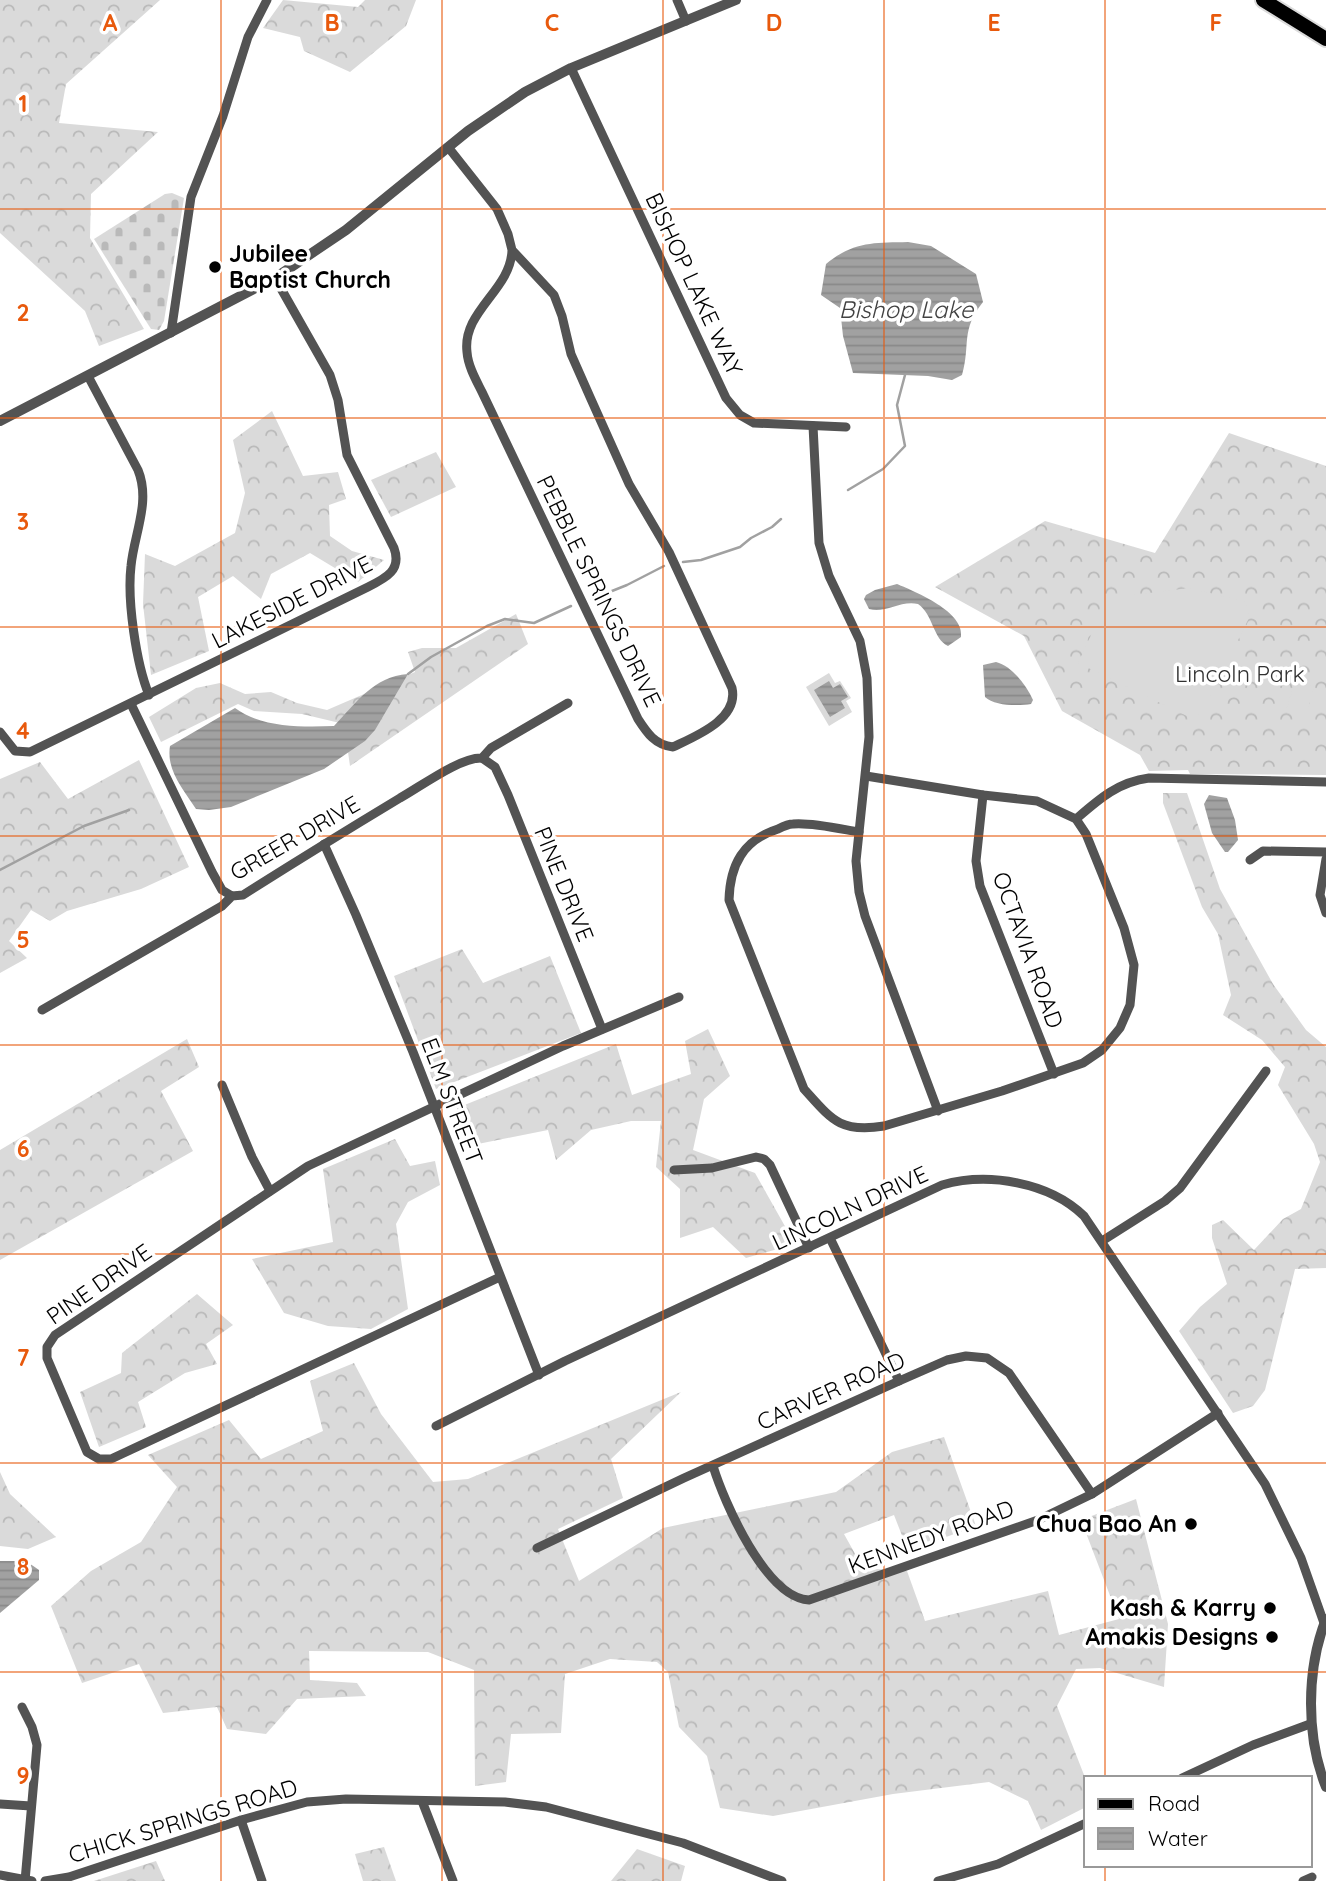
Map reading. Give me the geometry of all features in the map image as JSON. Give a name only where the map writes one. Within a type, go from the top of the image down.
[{"type":"main road","points":[[1263,0],[1326,39]]},
{"type":"street","points":[[171,333],[191,197],[223,116],[248,37],[267,0]]},
{"type":"street","points":[[677,0],[686,21]]},
{"type":"street","points":[[0,421],[275,278],[346,230],[496,110],[570,68],[736,0]]},
{"type":"street","name":"BISHOP LAKE WAY","points":[[570,68],[726,398],[740,415],[754,423],[846,427]]},
{"type":"street","name":"PEBBLE SPRINGS DRIVE","points":[[448,147],[497,209],[509,234],[512,250],[507,271],[478,312],[468,333],[466,350],[471,368],[638,719],[657,743],[673,747],[725,715],[734,701],[732,688],[669,552],[634,493],[590,397],[571,354],[554,295],[512,250]]},
{"type":"street","name":"LAKESIDE DRIVE","points":[[0,732],[15,751],[25,754],[389,575],[396,563],[394,548],[347,455],[338,400],[330,374],[275,278]]},
{"type":"street","points":[[88,376],[143,484],[144,502],[132,558],[130,586],[142,677],[149,695]]},
{"type":"street","points":[[813,426],[819,543],[829,576],[860,641],[870,707],[866,776],[856,861],[859,892],[865,916],[938,1111]]},
{"type":"street","name":"GREER DRIVE","points":[[42,1010],[222,906],[232,896],[243,895],[451,769],[468,760],[482,758],[491,748],[568,703]]},
{"type":"street","points":[[131,704],[212,872],[222,890],[232,896]]},
{"type":"street","name":"PINE DRIVE","points":[[482,758],[495,767],[508,794],[602,1029]]},
{"type":"street","points":[[859,832],[793,824],[771,831],[749,843],[737,860],[730,883],[729,900],[804,1089],[839,1124],[862,1130],[938,1111],[1054,1074],[1083,1063],[1102,1050],[1120,1028],[1130,1005],[1134,965],[1124,928],[1086,834],[1076,818],[1037,801],[983,796],[866,776]]},
{"type":"street","points":[[1076,818],[1104,794],[1135,780],[1149,778],[1326,782]]},
{"type":"street","name":"OCTAVIA ROAD","points":[[983,796],[976,861],[980,886],[1054,1074]]},
{"type":"street","name":"ELM STREET","points":[[324,844],[356,915],[539,1375]]},
{"type":"street","points":[[1250,860],[1263,851],[1326,852]]},
{"type":"street","points":[[1326,859],[1320,895],[1326,912]]},
{"type":"street","name":"PINE DRIVE","points":[[500,1277],[111,1459],[99,1460],[87,1452],[47,1358],[47,1348],[52,1338],[325,1157],[602,1029],[680,997]]},
{"type":"street","points":[[1102,1241],[1165,1200],[1186,1181],[1266,1071]]},
{"type":"street","points":[[222,1085],[252,1157],[270,1191]]},
{"type":"street","points":[[674,1170],[712,1168],[756,1157],[764,1159],[770,1165],[809,1248]]},
{"type":"street","name":"LINCOLN DRIVE","points":[[436,1426],[942,1185],[978,1180],[1030,1186],[1067,1200],[1079,1211],[1254,1465],[1301,1558],[1325,1621]]},
{"type":"street","points":[[830,1238],[899,1381]]},
{"type":"street","name":"CARVER ROAD","points":[[537,1548],[954,1358],[978,1356],[992,1360],[1013,1378],[1092,1494]]},
{"type":"street","name":"KENNEDY ROAD","points":[[713,1466],[727,1502],[760,1561],[776,1581],[797,1598],[809,1600],[1038,1520],[1092,1494],[1218,1413]]},
{"type":"street","points":[[1325,1621],[1314,1673],[1310,1724],[1326,1787]]},
{"type":"street","points":[[22,1707],[37,1745],[25,1881]]},
{"type":"street","points":[[1186,1776],[1253,1745],[1310,1724]]},
{"type":"street","name":"CHICK SPRINGS ROAD","points":[[45,1881],[69,1877],[240,1820],[325,1800],[505,1802],[546,1807],[683,1843],[782,1881]]},
{"type":"street","points":[[422,1801],[453,1881]]},
{"type":"street","points":[[0,1804],[31,1806]]},
{"type":"street","points":[[240,1820],[262,1881]]},
{"type":"street","points":[[937,1881],[998,1864],[1084,1824]]},
{"type":"street","points":[[0,1875],[32,1881]]},
{"type":"green space","points":[[0,0],[160,0],[66,84],[59,123],[158,132],[91,194],[90,238],[144,329],[99,346],[85,311],[0,233]]},
{"type":"green space","points":[[283,0],[358,7],[365,0],[416,0],[406,26],[350,72],[304,51],[300,37],[263,28]]},
{"type":"green space","points":[[172,193],[184,198],[164,321],[159,330],[151,329],[94,239],[165,194]]},
{"type":"green space","points":[[272,411],[303,476],[338,472],[346,499],[329,505],[330,536],[352,551],[384,560],[358,582],[310,553],[271,574],[261,599],[233,576],[198,597],[209,651],[151,675],[143,604],[145,554],[175,566],[235,533],[245,493],[233,440]]},
{"type":"green space","name":"Lincoln Park","points":[[1229,433],[1326,466],[1326,775],[1149,771],[1140,755],[1062,711],[1024,636],[935,587],[1045,521],[1155,553]]},
{"type":"green space","points":[[436,452],[456,487],[391,517],[371,480]]},
{"type":"green space","points":[[1189,588],[1246,602],[1249,618],[1202,713],[1191,718],[1078,663],[1098,620],[1126,596]]},
{"type":"green space","points":[[516,614],[528,644],[350,766],[344,724],[302,714],[254,711],[238,704],[161,742],[149,717],[196,688],[220,683],[245,694],[271,692],[297,703],[327,710],[415,672],[408,652],[422,648],[456,648]]},
{"type":"green space","points":[[829,673],[835,683],[840,681],[851,698],[846,701],[852,712],[829,726],[806,687]]},
{"type":"green space","points":[[1295,681],[1314,687],[1306,717],[1286,711]]},
{"type":"green space","points":[[139,760],[189,867],[141,889],[67,911],[50,921],[31,910],[9,941],[27,958],[0,973],[0,779],[40,762],[68,799]]},
{"type":"green space","points":[[1163,793],[1187,793],[1220,889],[1273,984],[1306,1030],[1326,1047],[1326,1268],[1295,1269],[1265,1390],[1253,1406],[1233,1413],[1179,1331],[1200,1307],[1227,1284],[1212,1238],[1212,1225],[1223,1220],[1254,1250],[1283,1219],[1301,1209],[1320,1162],[1314,1144],[1278,1085],[1285,1067],[1262,1040],[1223,1015],[1231,995],[1218,934],[1202,907],[1163,803]]},
{"type":"green space","points":[[462,949],[483,983],[550,956],[581,1033],[436,1089],[394,976]]},
{"type":"green space","points":[[708,1029],[730,1076],[704,1099],[693,1150],[755,1173],[795,1244],[746,1258],[713,1227],[680,1238],[680,1189],[656,1167],[661,1121],[631,1121],[591,1130],[556,1160],[548,1130],[468,1146],[457,1108],[616,1044],[632,1095],[691,1074],[685,1041]]},
{"type":"green space","points":[[187,1039],[199,1067],[161,1091],[193,1151],[0,1260],[0,1150]]},
{"type":"green space","points":[[395,1139],[410,1166],[435,1161],[440,1185],[408,1202],[396,1224],[408,1309],[371,1329],[328,1326],[284,1313],[252,1259],[333,1242],[323,1169]]},
{"type":"green space","points":[[197,1294],[233,1325],[206,1344],[217,1364],[185,1373],[138,1402],[146,1427],[99,1447],[80,1392],[121,1373],[122,1353]]},
{"type":"green space","points":[[354,1363],[381,1414],[433,1482],[468,1479],[681,1392],[611,1459],[623,1498],[558,1529],[579,1581],[663,1528],[836,1492],[892,1452],[944,1437],[976,1526],[908,1551],[894,1515],[844,1534],[863,1568],[907,1571],[925,1621],[1048,1591],[1059,1635],[1119,1619],[1081,1520],[1136,1499],[1168,1624],[1164,1687],[1100,1668],[1076,1669],[1057,1706],[1084,1776],[1084,1808],[1041,1830],[1028,1801],[989,1782],[893,1794],[773,1816],[720,1808],[707,1756],[679,1727],[668,1672],[657,1662],[610,1659],[565,1674],[561,1733],[511,1734],[506,1782],[475,1786],[474,1670],[428,1652],[309,1651],[310,1680],[357,1683],[366,1696],[297,1699],[266,1734],[227,1729],[217,1707],[163,1713],[139,1664],[82,1683],[51,1606],[91,1571],[141,1542],[177,1487],[148,1455],[229,1420],[261,1459],[323,1431],[310,1381]]},
{"type":"green space","points":[[0,1472],[10,1494],[56,1537],[28,1549],[0,1546]]},
{"type":"green space","points":[[384,1847],[396,1881],[363,1881],[355,1854]]},
{"type":"green space","points":[[637,1849],[685,1866],[681,1881],[611,1881]]},
{"type":"green space","points":[[156,1861],[165,1881],[94,1881]]},
{"type":"water","name":"Bishop Lake","points":[[908,242],[931,246],[976,274],[983,302],[971,321],[962,375],[952,380],[928,376],[853,373],[843,336],[840,308],[821,295],[826,264],[836,256],[865,245]]},
{"type":"water","points":[[897,584],[948,611],[960,628],[961,637],[948,646],[943,643],[927,614],[918,604],[911,603],[881,610],[869,609],[864,599],[866,595]]},
{"type":"water","points":[[996,662],[1018,677],[1033,700],[1031,704],[1000,704],[985,697],[983,665]]},
{"type":"water","points":[[408,674],[375,730],[365,741],[324,769],[231,807],[209,810],[196,809],[173,771],[170,746],[235,708],[246,715],[270,723],[334,726],[375,685]]},
{"type":"water","points":[[829,681],[833,688],[840,684],[848,697],[841,701],[845,708],[830,717],[814,690]]},
{"type":"water","points":[[1209,795],[1227,798],[1235,820],[1238,840],[1228,852],[1225,852],[1212,833],[1204,804]]},
{"type":"water","points":[[0,1561],[26,1561],[39,1570],[39,1580],[0,1613]]},
{"type":"waterway","points":[[848,490],[883,469],[905,446],[897,405],[905,375]]},
{"type":"waterway","points":[[683,562],[701,560],[740,547],[781,519]]},
{"type":"waterway","points":[[592,599],[664,566]]},
{"type":"waterway","points":[[408,674],[431,657],[487,626],[505,619],[534,623],[571,606]]},
{"type":"waterway","points":[[0,870],[84,826],[129,810]]},
{"type":"place","name":"Jubilee Baptist Church","points":[[215,267]]},
{"type":"place","name":"Chua Bao An","points":[[1191,1524]]},
{"type":"place","name":"Kash & Karry","points":[[1270,1608]]},
{"type":"place","name":"Amakis Designs","points":[[1272,1637]]}]
